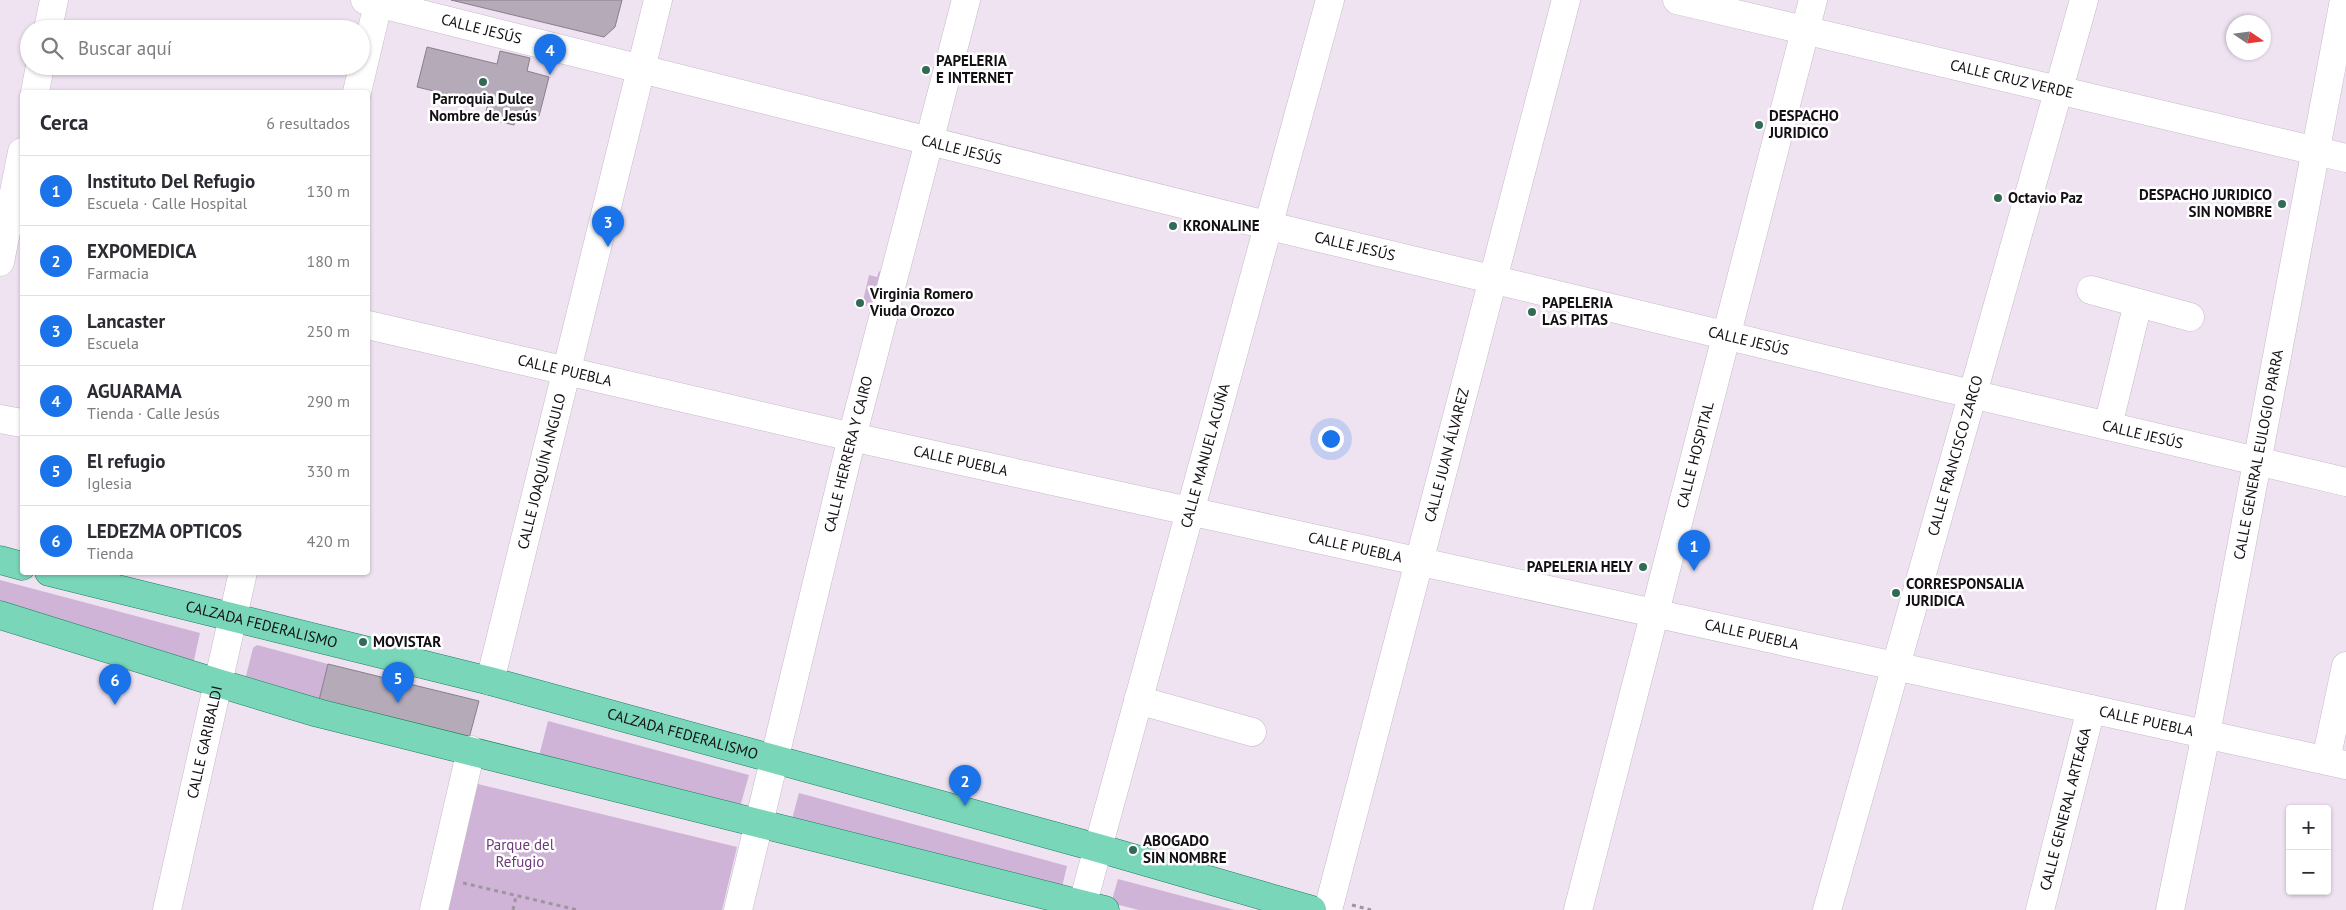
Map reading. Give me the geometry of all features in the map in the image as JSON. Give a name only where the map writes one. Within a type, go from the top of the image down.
[{"type":"main road","points":[[0,560],[20,565]]},
{"type":"main road","name":"CALZADA FEDERALISMO","points":[[61,575],[490,681],[1098,848],[1312,910]]},
{"type":"main road","points":[[0,615],[318,712],[759,822],[1089,908]]},
{"type":"street","points":[[50,20],[54,0]]},
{"type":"street","name":"CALLE JOAQUÍN ANGULO","points":[[490,681],[658,0]]},
{"type":"street","name":"CALLE HERRERA Y CAIRO","points":[[738,910],[852,437],[966,0]]},
{"type":"street","name":"CALLE MANUEL ACUÑA","points":[[1089,908],[1098,848],[1330,0]]},
{"type":"street","name":"CALLE JUAN ÁLVAREZ","points":[[1328,910],[1566,0]]},
{"type":"street","name":"CALLE CRUZ VERDE","points":[[1677,0],[2346,158]]},
{"type":"street","name":"CALLE HOSPITAL","points":[[1578,910],[1813,0]]},
{"type":"street","name":"CALLE FRANCISCO ZARCO","points":[[1827,910],[2084,0]]},
{"type":"street","name":"CALLE GENERAL EULOGIO PARRA","points":[[2170,910],[2206,734],[2344,0]]},
{"type":"street","points":[[370,22],[374,1]]},
{"type":"street","name":"CALLE JESÚS","points":[[374,1],[640,70],[1268,226],[1726,337],[2346,482]]},
{"type":"street","points":[[35,90],[38,75]]},
{"type":"street","points":[[357,90],[360,75]]},
{"type":"street","points":[[7,247],[20,165]]},
{"type":"street","points":[[2091,290],[2190,317]]},
{"type":"street","points":[[2108,426],[2138,303]]},
{"type":"street","name":"CALLE PUEBLA","points":[[370,325],[852,437],[2336,762]]},
{"type":"street","points":[[0,419],[20,423]]},
{"type":"street","name":"CALLE GARIBALDI","points":[[167,910],[242,575]]},
{"type":"street","points":[[2336,762],[2346,666]]},
{"type":"street","points":[[1138,700],[1252,732]]},
{"type":"street","name":"CALLE GENERAL ARTEAGA","points":[[2040,910],[2091,709]]},
{"type":"street","points":[[434,910],[471,750]]},
{"type":"path","points":[[463,883],[575,910]]},
{"type":"path","points":[[513,910],[516,896]]},
{"type":"green space","points":[[879,271],[885,278],[878,308],[868,310],[868,306],[862,305],[869,275],[877,277]]},
{"type":"green space","points":[[0,580],[200,633],[192,669],[0,608]]},
{"type":"green space","points":[[257,645],[328,664],[318,704],[245,680],[253,648]]},
{"type":"green space","points":[[548,721],[749,775],[740,807],[539,756]]},
{"type":"green space","name":"Parque del Refugio","points":[[478,784],[737,847],[722,910],[447,910]]},
{"type":"green space","points":[[799,793],[1067,866],[1061,891],[792,819]]},
{"type":"green space","points":[[1118,879],[1235,910],[1139,910],[1111,903]]},
{"type":"building","points":[[451,0],[622,0],[615,27],[604,37]]},
{"type":"building","name":"Parroquia Dulce Nombre de Jesús","points":[[427,47],[497,64],[500,51],[530,58],[527,71],[549,77],[539,116],[517,111],[514,125],[484,118],[488,104],[417,87]]},
{"type":"building","points":[[328,664],[479,701],[468,742],[318,704]]},
{"type":"place","name":"PAPELERIA E INTERNET","points":[[926,70]]},
{"type":"place","name":"AGUARAMA","points":[[550,75]]},
{"type":"place","name":"Parroquia Dulce Nombre de Jesús","points":[[483,82]]},
{"type":"place","name":"DESPACHO JURIDICO","points":[[1759,125]]},
{"type":"place","name":"Octavio Paz","points":[[1998,198]]},
{"type":"place","name":"DESPACHO JURIDICO SIN NOMBRE","points":[[2282,204]]},
{"type":"place","name":"KRONALINE","points":[[1173,226]]},
{"type":"place","name":"Lancaster","points":[[608,247]]},
{"type":"place","name":"Virginia Romero Viuda Orozco","points":[[860,303]]},
{"type":"place","name":"PAPELERIA LAS PITAS","points":[[1532,312]]},
{"type":"place","name":"PAPELERIA HELY","points":[[1643,567]]},
{"type":"place","name":"Instituto Del Refugio","points":[[1694,571]]},
{"type":"place","name":"CORRESPONSALIA JURIDICA","points":[[1896,593]]},
{"type":"place","name":"MOVISTAR","points":[[363,642]]},
{"type":"place","name":"El refugio","points":[[398,703]]},
{"type":"place","name":"LEDEZMA OPTICOS","points":[[115,705]]},
{"type":"place","name":"EXPOMEDICA","points":[[965,806]]},
{"type":"place","name":"ABOGADO SIN NOMBRE","points":[[1133,850]]}]
